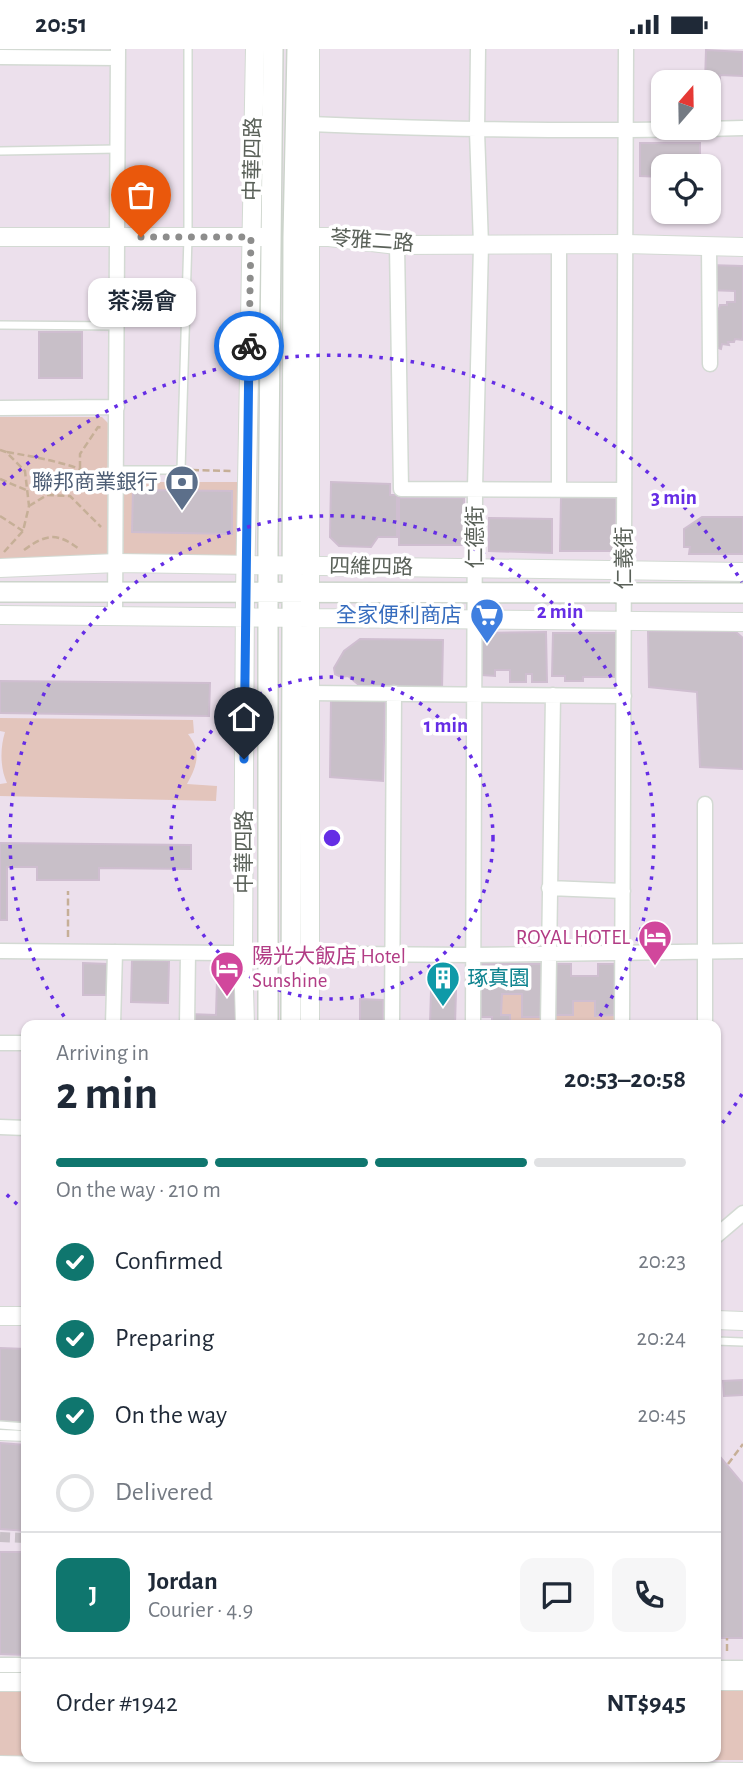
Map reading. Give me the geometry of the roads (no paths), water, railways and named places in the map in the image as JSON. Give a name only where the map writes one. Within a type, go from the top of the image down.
[{"type":"main road","name":"中華四路","points":[[268,1020],[268,565],[261,237],[273,49]]},
{"type":"main road","name":"中華四路","points":[[292,1020],[299,954],[301,565],[301,237],[297,49]]},
{"type":"main road","name":"四維四路","points":[[0,591],[743,593]]},
{"type":"street","name":"中華四路","points":[[246,1020],[243,954],[247,471],[261,237],[255,49]]},
{"type":"street","name":"中華四路","points":[[301,237],[310,124],[310,49]]},
{"type":"street","name":"仁德街","points":[[473,1020],[475,488],[481,245],[477,131],[478,49]]},
{"type":"street","name":"仁義街","points":[[622,1020],[626,49]]},
{"type":"street","points":[[0,57],[118,53],[117,407],[110,474],[117,563],[116,616]]},
{"type":"street","points":[[310,124],[477,131],[743,128]]},
{"type":"street","name":"苓雅二路","points":[[0,237],[301,237],[397,245],[625,244],[743,247]]},
{"type":"street","points":[[397,245],[401,489],[624,490]]},
{"type":"street","points":[[559,245],[559,488]]},
{"type":"street","points":[[709,246],[710,364]]},
{"type":"street","points":[[0,408],[117,407]]},
{"type":"street","name":"四維四路","points":[[1,561],[743,572]]},
{"type":"street","points":[[0,615],[743,622]]},
{"type":"street","name":"中華四路","points":[[300,617],[309,693],[299,954],[309,1020]]},
{"type":"street","points":[[309,693],[624,696]]},
{"type":"street","points":[[392,1020],[394,693]]},
{"type":"street","points":[[548,1020],[554,695]]},
{"type":"street","points":[[705,804],[705,1020]]},
{"type":"street","points":[[549,888],[622,891]]},
{"type":"street","points":[[0,951],[473,955],[743,951]]},
{"type":"street","points":[[113,1020],[115,953]]},
{"type":"street","points":[[187,1020],[188,953]]},
{"type":"street","points":[[0,1043],[21,1043]]},
{"type":"street","points":[[0,1127],[21,1128]]},
{"type":"street","points":[[721,1232],[743,1213]]},
{"type":"street","points":[[0,1316],[21,1316]]},
{"type":"street","points":[[721,1320],[743,1321]]},
{"type":"street","points":[[0,1435],[21,1436]]},
{"type":"street","points":[[0,1665],[21,1665]]},
{"type":"street","points":[[721,1668],[743,1668]]},
{"type":"street","points":[[721,1681],[743,1681]]},
{"type":"street","points":[[0,1682],[21,1682]]},
{"type":"street","points":[[0,1765],[294,1769],[541,1778],[743,1781]]},
{"type":"street","points":[[0,1779],[259,1769]]},
{"type":"street","points":[[541,1778],[743,1772]]},
{"type":"lane","points":[[110,474],[181,470],[188,237],[188,49]]},
{"type":"lane","points":[[0,151],[118,149]]},
{"type":"lane","points":[[0,325],[117,326]]},
{"type":"lane","points":[[721,1341],[743,1342]]},
{"type":"lane","points":[[0,1425],[21,1427]]},
{"type":"tunnel","points":[[0,1537],[21,1538]]},
{"type":"place","name":"茶湯會","points":[[141,237]]},
{"type":"place","name":"聯邦商業銀行","points":[[182,512]]},
{"type":"place","name":"全家便利商店","points":[[487,645]]},
{"type":"place","name":"ROYAL HOTEL","points":[[655,967]]},
{"type":"place","name":"陽光大飯店 Hotel Sunshine","points":[[227,998]]},
{"type":"place","name":"琢真園","points":[[443,1008]]}]
